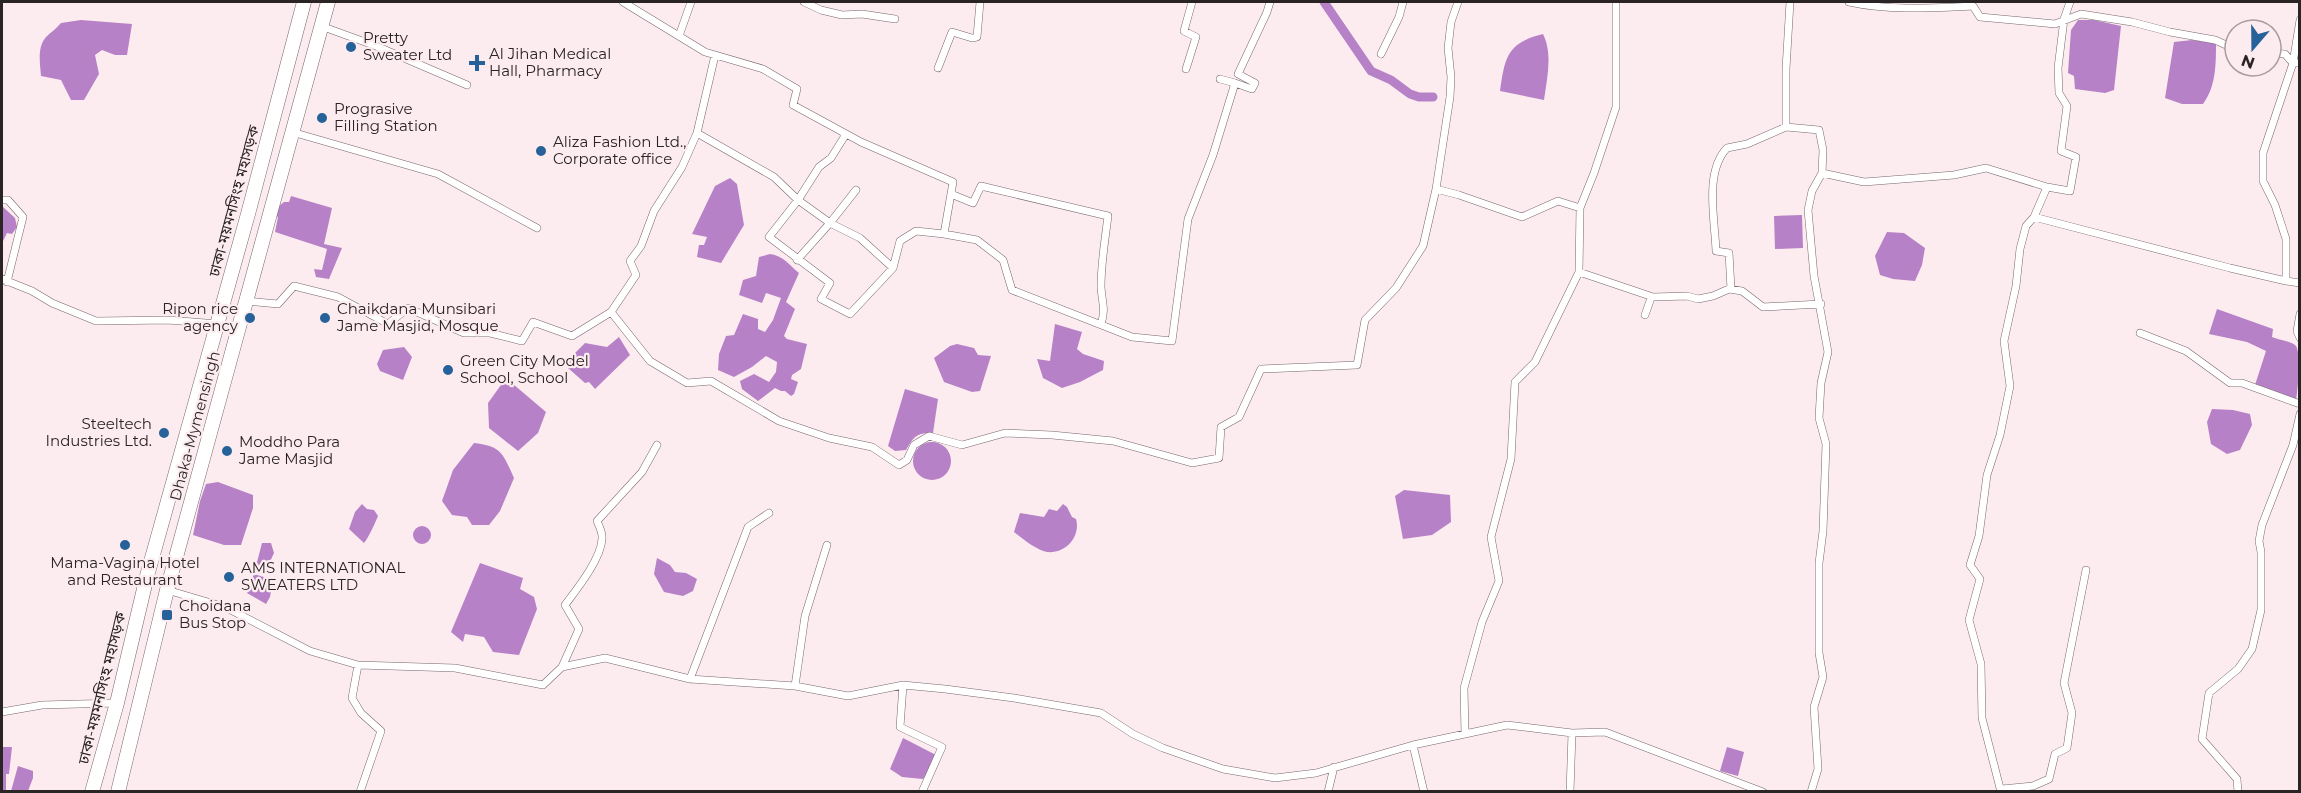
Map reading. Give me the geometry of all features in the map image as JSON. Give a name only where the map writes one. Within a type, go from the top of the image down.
[{"type":"highway","name":"ঢাকা-ময়মনসিংহ মহাসড়ক","points":[[92,792],[117,703],[147,576],[218,324],[304,2]]},
{"type":"highway","name":"Dhaka-Mymensingh","points":[[118,792],[167,590],[328,2]]},
{"type":"street","points":[[623,2],[705,52],[763,69],[797,88],[793,105],[846,134],[953,182],[944,234]]},
{"type":"street","points":[[679,36],[691,2]]},
{"type":"street","points":[[804,2],[842,15],[895,19]]},
{"type":"street","points":[[938,68],[952,32],[972,38],[977,37],[980,2]]},
{"type":"street","points":[[1186,69],[1196,37],[1184,31],[1192,2]]},
{"type":"street","points":[[1220,79],[1252,89],[1255,83],[1238,74],[1270,2]]},
{"type":"street","points":[[1381,54],[1399,17],[1403,2]]},
{"type":"street","points":[[611,312],[650,361],[687,383],[711,381],[779,421],[829,438],[872,447],[899,465],[907,460],[914,445],[929,436],[962,445],[1005,433],[1113,441],[1192,463],[1219,458],[1221,427],[1239,417],[1261,369],[1356,365],[1365,320],[1396,288],[1423,246],[1436,189],[1450,97],[1451,77],[1448,48],[1458,2]]},
{"type":"street","points":[[1465,734],[1464,688],[1482,622],[1499,581],[1491,537],[1510,459],[1515,382],[1535,362],[1579,273],[1580,208],[1616,107],[1616,2]]},
{"type":"street","points":[[1786,127],[1786,69],[1790,2]]},
{"type":"street","points":[[1849,2],[1870,6],[1921,8],[1973,6],[1980,17],[2055,24],[2081,14],[2132,22],[2223,44]]},
{"type":"street","points":[[1822,173],[1864,182],[1954,175],[1986,168],[2048,187],[2070,191],[2076,157],[2061,151],[2067,106],[2059,93],[2058,68],[2064,19],[2070,2]]},
{"type":"street","points":[[2286,281],[2286,239],[2275,205],[2263,181],[2263,153],[2270,128],[2296,63],[2300,20]]},
{"type":"street","points":[[321,26],[376,46],[467,85]]},
{"type":"street","points":[[2283,54],[2296,63]]},
{"type":"street","points":[[246,301],[278,304],[294,286],[338,297],[388,324],[408,308],[464,333],[490,333],[522,340],[534,322],[572,336],[611,312],[636,274],[630,261],[641,246],[654,211],[681,167],[697,134],[715,55]]},
{"type":"street","points":[[846,134],[831,158],[819,167],[798,200],[769,237],[830,283],[821,299],[850,314],[893,268],[900,242],[916,231],[944,234],[977,240],[1003,260],[1012,290],[1132,337],[1172,341],[1188,219],[1213,155],[1235,83]]},
{"type":"street","points":[[1731,289],[1729,253],[1716,251],[1712,217],[1716,163],[1727,148],[1748,144],[1786,127],[1819,130],[1823,150],[1822,173],[1812,191],[1808,210],[1814,276],[1821,304],[1828,352],[1821,383],[1819,418],[1826,444],[1819,574],[1819,653],[1823,677],[1814,707],[1818,769],[1811,792]]},
{"type":"street","points":[[292,132],[438,174],[537,228]]},
{"type":"street","points":[[697,134],[774,177],[798,200],[830,223],[860,238],[893,268]]},
{"type":"street","points":[[951,194],[973,203],[981,186],[1108,216],[1102,253],[1101,290],[1105,312],[1101,324]]},
{"type":"street","points":[[2048,187],[2034,217],[2026,226],[2020,249],[2016,286],[2004,341],[2010,387],[2000,435],[1987,475],[1979,536],[1970,565],[1980,579],[1969,620],[1981,664],[1982,718],[2001,790],[2033,786],[2049,779],[2055,754],[2067,748],[2072,713],[2064,683],[2086,570]]},
{"type":"street","points":[[1436,189],[1522,217],[1558,201],[1580,208]]},
{"type":"street","points":[[797,260],[856,190]]},
{"type":"street","points":[[2,200],[8,200],[23,217],[4,281],[32,291],[52,303],[96,321],[168,320],[218,324]]},
{"type":"street","points":[[2034,217],[2230,268],[2300,283]]},
{"type":"street","points":[[1579,273],[1653,297],[1687,296],[1698,299],[1731,289],[1742,291],[1762,307],[1821,304]]},
{"type":"street","points":[[1645,315],[1653,297]]},
{"type":"street","points":[[2300,314],[2296,331],[2300,338]]},
{"type":"street","points":[[2140,333],[2186,351],[2230,383],[2242,383],[2300,404]]},
{"type":"street","points":[[2238,792],[2237,779],[2202,739],[2210,693],[2238,669],[2252,649],[2261,610],[2259,541],[2262,525],[2293,444],[2300,414]]},
{"type":"street","points":[[167,590],[225,608],[310,651],[358,665],[455,668],[543,685],[562,667],[579,629],[565,605],[590,569],[600,546],[603,537],[597,521],[642,472],[657,445]]},
{"type":"street","points":[[690,679],[748,527],[769,513]]},
{"type":"street","points":[[795,686],[805,616],[827,545]]},
{"type":"street","points":[[562,667],[605,658],[690,679],[795,686],[848,696],[903,685],[1014,698],[1101,713],[1133,734],[1163,748],[1223,769],[1275,778],[1316,773],[1413,745],[1507,725],[1572,733],[1605,732],[1763,792]]},
{"type":"street","points":[[358,665],[352,698],[361,713],[381,731],[360,792]]},
{"type":"street","points":[[903,685],[900,727],[942,747],[922,792]]},
{"type":"street","points":[[2,712],[42,705],[117,703]]},
{"type":"street","points":[[1570,792],[1572,733]]},
{"type":"street","points":[[1413,745],[1424,792]]},
{"type":"street","points":[[1328,792],[1335,767]]},
{"type":"shaded area","points":[[81,20],[132,24],[127,55],[115,55],[102,50],[95,55],[99,74],[84,100],[71,100],[61,80],[41,76],[40,50],[46,37],[61,23]]},
{"type":"shaded area","points":[[2078,20],[2094,20],[2121,26],[2114,90],[2105,93],[2075,89],[2074,76],[2068,73],[2071,30]]},
{"type":"shaded area","points":[[1543,34],[1549,58],[1544,100],[1500,91],[1506,60],[1510,53],[1522,42]]},
{"type":"shaded area","points":[[2192,40],[2216,43],[2213,83],[2203,104],[2182,104],[2165,98],[2174,42]]},
{"type":"shaded area","points":[[730,178],[737,184],[744,225],[721,263],[697,257],[699,245],[704,245],[707,237],[692,234],[715,186]]},
{"type":"shaded area","points":[[291,196],[332,208],[324,244],[342,248],[329,279],[316,277],[314,269],[322,270],[327,249],[275,232],[279,206],[284,202],[289,202]]},
{"type":"shaded area","points":[[2,206],[15,218],[17,227],[12,234],[7,233],[2,243]]},
{"type":"shaded area","points":[[1802,215],[1803,248],[1775,249],[1774,216]]},
{"type":"shaded area","points":[[1887,232],[1904,233],[1925,248],[1922,265],[1915,281],[1880,275],[1875,256]]},
{"type":"shaded area","points":[[770,254],[783,259],[799,273],[786,302],[795,309],[784,336],[787,339],[807,344],[801,369],[792,375],[791,379],[798,382],[794,394],[791,396],[775,388],[758,401],[742,389],[740,381],[754,374],[769,382],[776,372],[777,362],[766,356],[734,377],[718,370],[719,354],[726,336],[734,335],[743,314],[758,319],[758,329],[765,332],[773,320],[781,298],[766,293],[762,303],[739,295],[743,280],[756,276],[759,257]]},
{"type":"shaded area","points":[[2217,309],[2273,329],[2272,337],[2296,346],[2299,363],[2296,400],[2255,385],[2266,351],[2247,342],[2209,334]]},
{"type":"shaded area","points":[[1055,324],[1082,332],[1077,349],[1083,354],[1104,361],[1103,370],[1062,388],[1043,378],[1037,359],[1050,361]]},
{"type":"shaded area","points":[[619,337],[630,355],[595,389],[589,382],[585,383],[568,368],[571,357],[585,343],[607,347]]},
{"type":"shaded area","points":[[957,344],[974,348],[978,355],[991,356],[980,391],[972,392],[944,382],[934,358],[950,346]]},
{"type":"shaded area","points":[[404,347],[412,357],[403,380],[380,371],[377,364],[383,350]]},
{"type":"shaded area","points":[[506,378],[546,412],[538,433],[518,451],[489,428],[488,403]]},
{"type":"shaded area","points":[[905,389],[938,399],[933,433],[923,433],[913,439],[906,450],[895,451],[888,446]]},
{"type":"shaded area","points":[[2212,409],[2250,414],[2252,425],[2240,450],[2227,454],[2211,444],[2207,422]]},
{"type":"shaded area","points":[[932,442],[945,448],[951,461],[945,474],[932,480],[919,474],[913,461],[919,448]]},
{"type":"shaded area","points":[[474,443],[496,449],[504,457],[514,478],[500,511],[489,525],[472,525],[467,517],[452,515],[442,501],[453,470]]},
{"type":"shaded area","points":[[218,482],[253,495],[253,508],[241,545],[224,545],[193,535],[206,484]]},
{"type":"shaded area","points":[[1404,490],[1450,495],[1451,522],[1432,535],[1403,539],[1395,496]]},
{"type":"shaded area","points":[[362,504],[367,509],[374,510],[378,516],[364,543],[349,529],[355,512]]},
{"type":"shaded area","points":[[1063,504],[1076,519],[1077,525],[1074,537],[1066,547],[1054,552],[1043,551],[1014,532],[1020,513],[1044,517],[1049,509],[1057,511]]},
{"type":"shaded area","points":[[422,526],[428,529],[431,535],[428,541],[422,544],[416,541],[413,535],[416,529]]},
{"type":"shaded area","points":[[262,543],[271,543],[274,553],[266,570],[256,566]]},
{"type":"shaded area","points":[[657,558],[670,565],[675,572],[686,573],[697,579],[693,591],[683,596],[664,592],[654,574]]},
{"type":"shaded area","points":[[480,563],[523,578],[520,589],[534,597],[537,609],[519,655],[493,652],[484,637],[465,634],[463,642],[451,632]]},
{"type":"shaded area","points":[[254,574],[273,580],[270,597],[266,604],[247,593]]},
{"type":"shaded area","points":[[903,738],[936,755],[923,779],[902,777],[890,769]]},
{"type":"shaded area","points":[[2,747],[12,747],[9,774],[6,774],[6,791],[2,791]]},
{"type":"shaded area","points":[[1727,747],[1744,752],[1738,776],[1720,771]]},
{"type":"shaded area","points":[[18,766],[33,771],[28,791],[11,791]]},
{"type":"waterway","points":[[1324,2],[1371,71],[1391,80],[1410,94],[1419,97],[1433,97]]},
{"type":"place","name":"Pretty Sweater Ltd","points":[[351,47]]},
{"type":"place","name":"Al Jihan Medical Hall, Pharmacy","points":[[477,63]]},
{"type":"place","name":"Prograsive Filling Station","points":[[322,118]]},
{"type":"place","name":"Aliza Fashion Ltd., Corporate office","points":[[541,151]]},
{"type":"place","name":"Ripon rice agency","points":[[250,318]]},
{"type":"place","name":"Chaikdana Munsibari Jame Masjid, Mosque","points":[[325,318]]},
{"type":"place","name":"Green City Model School, School","points":[[448,370]]},
{"type":"place","name":"Steeltech Industries Ltd.","points":[[164,433]]},
{"type":"place","name":"Moddho Para Jame Masjid","points":[[227,451]]},
{"type":"place","name":"Mama-Vagina Hotel and Restaurant","points":[[125,545]]},
{"type":"place","name":"AMS INTERNATIONAL SWEATERS LTD","points":[[229,577]]},
{"type":"place","name":"Choidana Bus Stop","points":[[167,615]]}]
